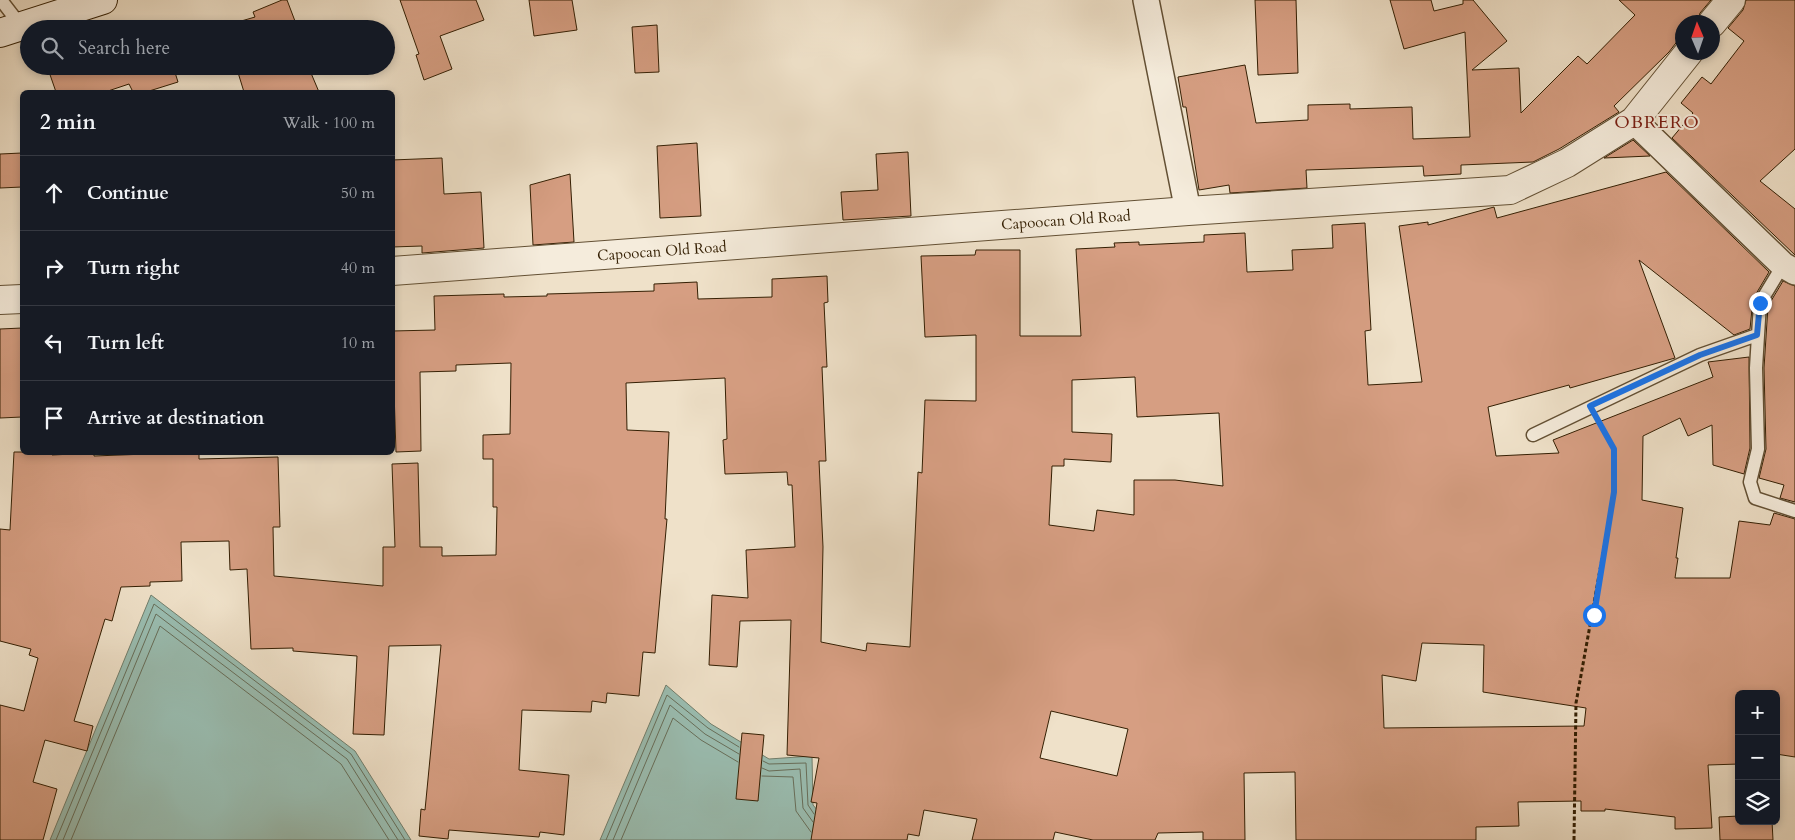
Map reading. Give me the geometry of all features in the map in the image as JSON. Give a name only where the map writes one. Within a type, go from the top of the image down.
[{"type":"street","points":[[42,20],[103,0]]},
{"type":"street","points":[[1146,0],[1188,211]]},
{"type":"street","points":[[1719,15],[1731,0]]},
{"type":"street","name":"Capoocan Old Road","points":[[395,271],[1188,211],[1510,190],[1567,163],[1634,121],[1683,60]]},
{"type":"street","points":[[1634,121],[1789,268]]},
{"type":"street","points":[[0,300],[20,299]]},
{"type":"lane","points":[[1,0],[11,30]]},
{"type":"lane","points":[[1789,268],[1760,303],[1757,335],[1758,449],[1750,482],[1755,498],[1795,511]]},
{"type":"lane","points":[[1533,434],[1700,355],[1757,335]]},
{"type":"path","points":[[1574,840],[1576,703],[1614,492],[1614,449],[1590,406]]},
{"type":"water","points":[[151,595],[355,751],[411,840],[50,840]]},
{"type":"water","points":[[666,685],[711,724],[769,759],[812,756],[813,805],[842,840],[600,840]]},
{"type":"building","points":[[282,0],[287,0],[295,20],[245,20],[255,17],[253,12]]},
{"type":"building","points":[[400,0],[476,0],[484,20],[440,36],[452,69],[424,80],[416,55],[419,54]]},
{"type":"building","points":[[529,0],[572,0],[577,30],[534,36]]},
{"type":"building","points":[[1255,0],[1296,0],[1298,73],[1258,75]]},
{"type":"building","points":[[1390,0],[1431,0],[1434,11],[1463,4],[1463,0],[1473,0],[1507,41],[1472,70],[1519,68],[1521,113],[1578,56],[1587,64],[1635,15],[1619,0],[1711,0],[1699,15],[1675,15],[1675,44],[1614,106],[1619,112],[1559,149],[1533,162],[1461,165],[1461,174],[1424,176],[1423,166],[1306,170],[1307,188],[1230,193],[1229,185],[1199,190],[1186,107],[1183,107],[1178,77],[1245,65],[1256,123],[1308,120],[1308,105],[1350,104],[1350,109],[1412,107],[1413,139],[1470,137],[1465,32],[1404,49]]},
{"type":"building","points":[[1746,0],[1795,0],[1795,149],[1760,181],[1795,209],[1795,255],[1672,138],[1693,113],[1681,103],[1702,77],[1711,84],[1744,41],[1728,28],[1743,10]]},
{"type":"building","points":[[657,25],[659,72],[635,73],[632,27]]},
{"type":"building","points":[[50,75],[176,75],[178,82],[152,90],[132,90],[129,84],[111,90],[55,90]]},
{"type":"building","points":[[239,75],[312,75],[318,90],[243,90]]},
{"type":"building","points":[[1633,140],[1650,156],[1604,158]]},
{"type":"building","points":[[697,143],[701,216],[660,218],[657,146]]},
{"type":"building","points":[[908,152],[911,216],[843,220],[841,192],[878,190],[876,154]]},
{"type":"building","points":[[20,153],[20,187],[0,188],[0,154]]},
{"type":"building","points":[[442,158],[444,194],[481,192],[484,248],[422,253],[422,246],[395,247],[395,160]]},
{"type":"building","points":[[1666,172],[1769,272],[1753,299],[1750,329],[1734,335],[1639,260],[1675,358],[1570,388],[1569,385],[1488,407],[1496,456],[1559,453],[1553,440],[1713,377],[1708,362],[1749,357],[1750,448],[1744,474],[1713,465],[1712,425],[1688,436],[1680,418],[1643,436],[1642,500],[1683,508],[1675,578],[1730,578],[1739,521],[1770,525],[1774,513],[1795,519],[1795,757],[1780,755],[1780,690],[1735,690],[1735,764],[1708,765],[1712,828],[1675,829],[1675,817],[1605,809],[1605,811],[1581,811],[1581,801],[1518,802],[1519,826],[1476,827],[1476,840],[1296,840],[1295,772],[1244,773],[1245,840],[1203,840],[1203,832],[1158,833],[1155,840],[1093,840],[1055,832],[1053,840],[972,840],[977,819],[924,810],[919,836],[908,834],[907,840],[811,840],[817,803],[811,802],[819,758],[787,755],[791,620],[740,621],[737,667],[709,665],[712,595],[748,598],[746,550],[795,547],[792,485],[788,485],[787,472],[725,474],[723,440],[727,439],[725,378],[626,383],[627,430],[669,432],[665,519],[667,519],[655,653],[643,652],[639,696],[607,693],[606,703],[592,701],[591,712],[522,710],[519,770],[569,775],[564,835],[540,832],[539,837],[449,830],[448,839],[419,836],[421,809],[425,810],[441,645],[389,646],[384,735],[353,734],[357,656],[293,651],[293,648],[251,649],[247,569],[230,570],[229,541],[181,542],[182,581],[150,582],[150,586],[121,587],[112,621],[105,619],[74,721],[93,726],[87,751],[45,740],[33,782],[57,789],[43,840],[0,840],[0,705],[24,711],[38,658],[29,655],[31,649],[0,641],[0,529],[10,530],[14,452],[20,452],[20,455],[199,455],[199,459],[278,457],[280,527],[273,527],[274,576],[383,586],[383,547],[395,547],[392,464],[418,463],[420,547],[442,547],[442,556],[496,555],[497,507],[493,507],[493,459],[483,459],[483,435],[510,434],[511,363],[456,365],[456,371],[420,372],[421,451],[396,452],[395,331],[435,330],[434,296],[504,294],[504,297],[654,291],[654,284],[697,282],[698,299],[772,297],[772,279],[827,276],[828,302],[824,303],[827,367],[822,367],[826,461],[819,461],[823,547],[821,642],[866,651],[867,643],[910,647],[918,472],[922,473],[925,400],[976,401],[976,335],[925,337],[921,256],[975,255],[976,250],[1020,250],[1020,336],[1081,336],[1076,249],[1115,247],[1114,243],[1139,242],[1139,245],[1204,242],[1204,235],[1245,233],[1247,272],[1293,270],[1292,250],[1333,248],[1332,225],[1365,223],[1371,330],[1365,331],[1368,385],[1422,382],[1399,226],[1428,222],[1428,225],[1494,207],[1497,218]],"holes":[[[1135,377],[1137,417],[1219,413],[1223,486],[1175,480],[1134,480],[1134,515],[1097,510],[1094,531],[1049,525],[1052,466],[1064,466],[1064,459],[1111,462],[1112,434],[1072,432],[1072,380]],[[1422,643],[1484,645],[1483,692],[1586,708],[1584,726],[1384,728],[1382,675],[1416,681]],[[1051,711],[1128,729],[1117,776],[1040,758]]]},
{"type":"building","points":[[570,174],[574,242],[533,245],[530,185]]},
{"type":"building","points":[[1783,281],[1795,286],[1795,502],[1780,498],[1784,485],[1759,478],[1766,449],[1764,368],[1768,306]]},
{"type":"building","points":[[20,328],[20,417],[0,418],[0,329]]},
{"type":"building","points":[[742,733],[764,735],[758,801],[736,799]]},
{"type":"building","points":[[1735,816],[1735,825],[1772,825],[1773,840],[1720,840],[1719,817]]},
{"type":"district","name":"OBRERO","points":[[1657,122]]},
{"type":"route","points":[[1594,615],[1614,492],[1614,449],[1590,406],[1700,355],[1757,335],[1760,303]]}]
